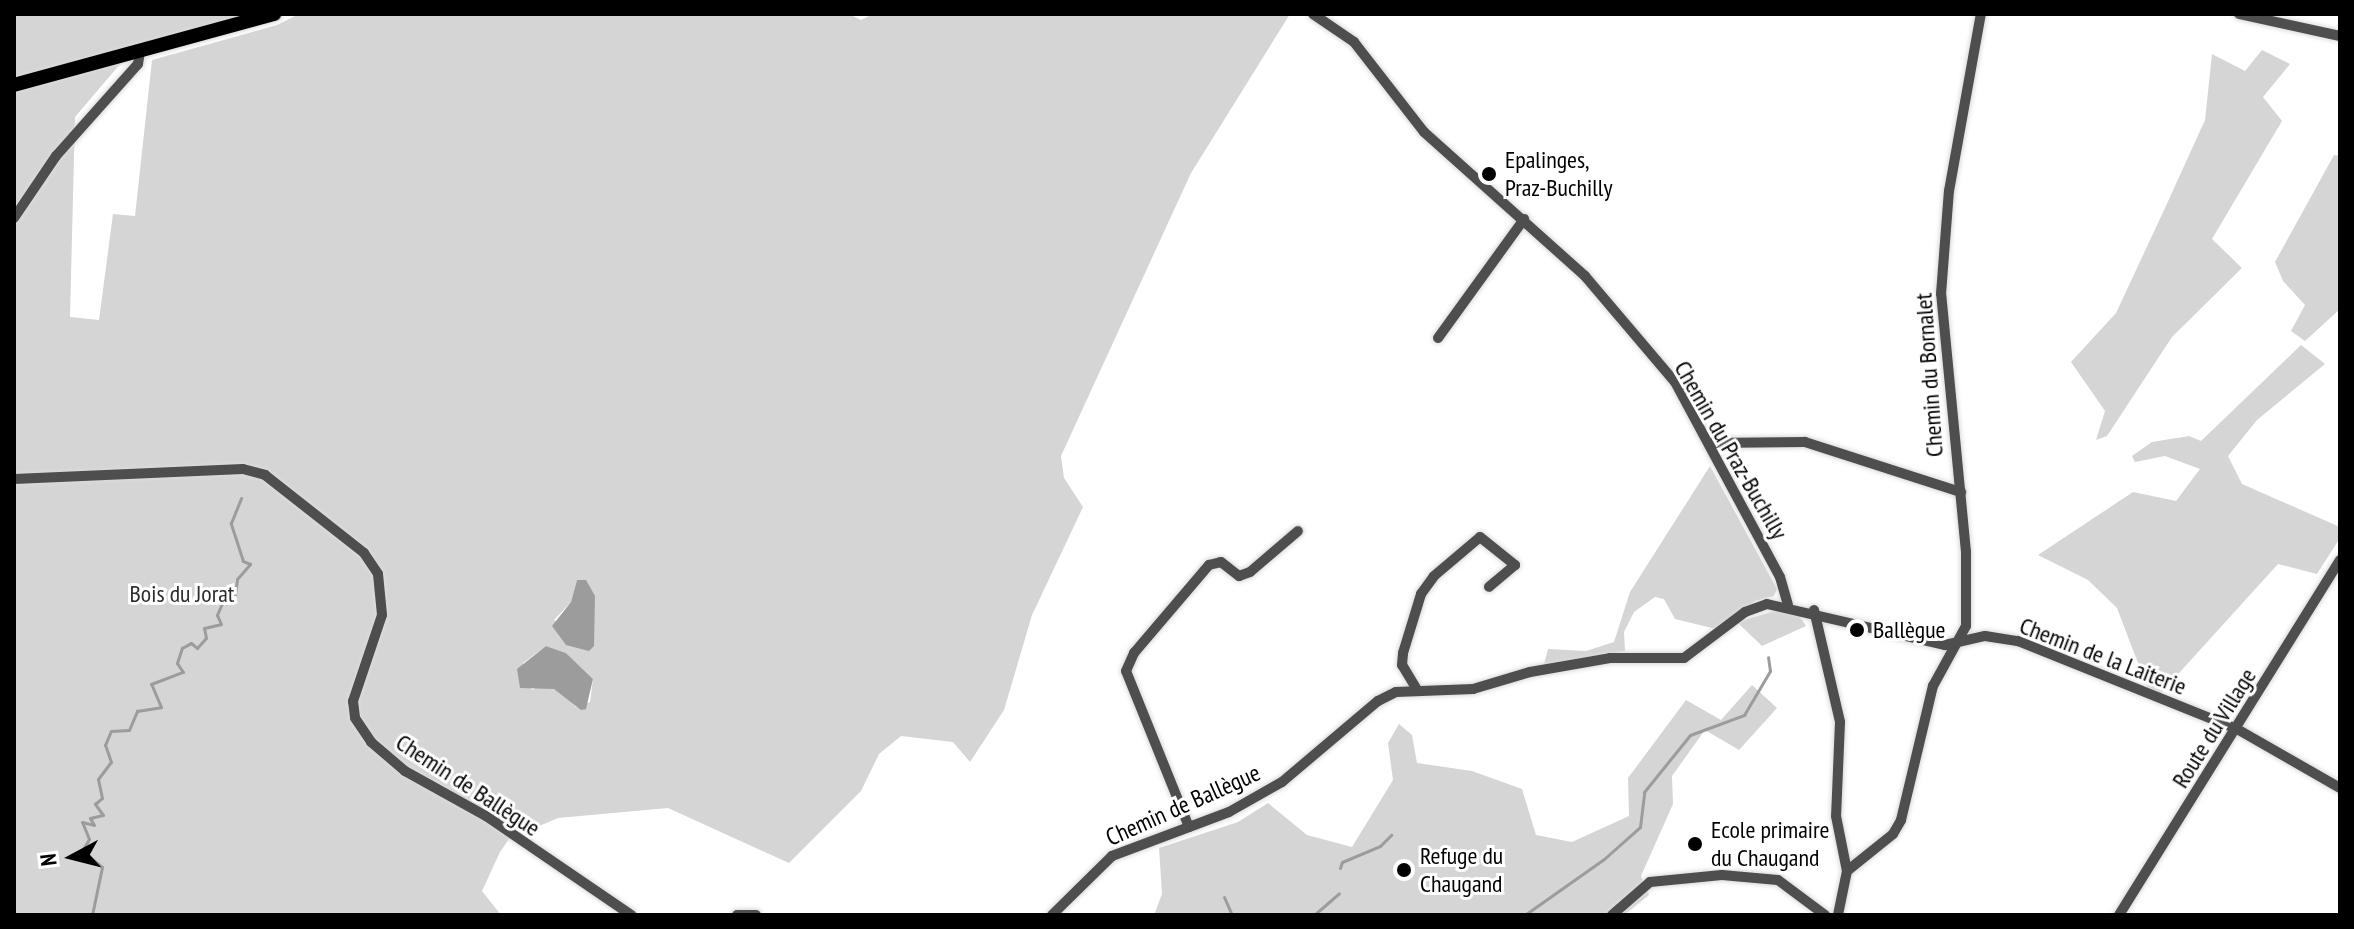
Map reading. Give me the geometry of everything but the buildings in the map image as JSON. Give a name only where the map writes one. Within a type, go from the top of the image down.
[{"type":"main road","points":[[14,85],[274,14]]},
{"type":"street","name":"Chemin du Praz-Buchilly","points":[[1313,14],[1354,42],[1389,91],[1424,132],[1585,276],[1675,382],[1780,577],[1788,605]]},
{"type":"street","name":"Chemin du Bornalet","points":[[1963,639],[1967,597],[1961,492],[1952,440],[1941,294],[1949,191],[1981,14]]},
{"type":"street","points":[[2239,14],[2340,36]]},
{"type":"street","points":[[14,218],[56,156],[138,64],[140,51]]},
{"type":"street","points":[[1438,338],[1524,219]]},
{"type":"street","points":[[1709,443],[1805,442],[1961,492]]},
{"type":"street","name":"Chemin de Ballègue","points":[[14,479],[243,469],[265,475],[364,553],[378,574],[382,615],[353,701],[364,734],[405,771],[486,816],[631,915]]},
{"type":"street","points":[[1189,827],[1126,671],[1134,653],[1209,565],[1221,562],[1239,576],[1250,572],[1298,531]]},
{"type":"street","points":[[1416,688],[1404,671],[1403,653],[1421,594],[1434,576],[1480,537],[1515,565],[1489,587]]},
{"type":"street","name":"Route du Village","points":[[2119,915],[2340,560]]},
{"type":"street","name":"Chemin de Ballègue","points":[[1052,915],[1112,856],[1189,827],[1282,782],[1309,764],[1378,701],[1416,688],[1473,689],[1530,672],[1610,658],[1684,658],[1745,612],[1767,604],[1814,610]]},
{"type":"street","points":[[1814,610],[1839,708],[1836,816],[1847,871],[1838,915]]},
{"type":"street","name":"Chemin de la Laiterie","points":[[1814,610],[1905,639],[1945,645],[1985,636],[2018,641],[2237,729],[2340,788]]},
{"type":"street","points":[[1847,871],[1893,834],[1901,820],[1933,686],[1963,639]]},
{"type":"street","points":[[1612,915],[1650,882],[1722,875],[1778,880],[1825,915]]},
{"type":"street","points":[[737,915],[756,915]]},
{"type":"green space","name":"Bois du Jorat","points":[[14,14],[256,14],[133,49],[75,117],[70,317],[99,320],[113,214],[135,216],[152,60],[277,25],[299,14],[849,14],[861,20],[873,14],[1290,14],[1191,173],[1061,456],[1064,478],[1083,507],[1032,615],[1004,710],[970,762],[953,742],[901,736],[879,754],[861,791],[789,863],[668,808],[558,818],[509,839],[500,852],[482,891],[501,915],[14,915]],"holes":[[[577,580],[594,609],[594,640],[554,620],[571,602]],[[546,646],[566,653],[593,679],[590,702],[576,707],[562,691],[539,686],[532,690],[523,663]]]},
{"type":"green space","points":[[2262,50],[2290,64],[2263,97],[2282,121],[2212,239],[2242,268],[2172,337],[2107,436],[2096,440],[2105,411],[2071,362],[2116,313],[2165,208],[2205,120],[2212,54],[2245,71]]},
{"type":"green space","points":[[2334,155],[2340,156],[2340,309],[2305,341],[2291,331],[2305,305],[2283,281],[2275,262]]},
{"type":"green space","points":[[2301,345],[2325,364],[2257,420],[2228,456],[2242,484],[2340,527],[2340,538],[2317,574],[2278,564],[2160,694],[2147,687],[2117,608],[2088,580],[2038,555],[2133,492],[2176,501],[2200,469],[2165,456],[2135,462],[2132,456],[2152,442],[2189,436],[2201,441]]},
{"type":"green space","points":[[1710,466],[1777,589],[1774,596],[1755,601],[1716,629],[1675,619],[1664,599],[1655,597],[1634,612],[1624,632],[1625,651],[1544,664],[1548,649],[1586,651],[1614,642],[1630,592]]},
{"type":"green space","points":[[1778,610],[1799,615],[1806,626],[1762,646],[1737,622]]},
{"type":"green space","points":[[1752,685],[1777,708],[1739,750],[1705,730],[1672,776],[1673,804],[1641,876],[1649,895],[1624,915],[1154,915],[1162,894],[1159,848],[1238,822],[1268,803],[1307,835],[1352,847],[1393,780],[1388,743],[1399,724],[1412,735],[1417,763],[1472,771],[1522,789],[1536,835],[1572,842],[1629,816],[1628,778],[1686,700],[1721,720]]},
{"type":"shaded area","points":[[577,580],[586,580],[595,596],[594,646],[589,651],[566,645],[552,626],[571,602]]},
{"type":"shaded area","points":[[546,646],[566,653],[593,679],[586,709],[581,710],[554,689],[520,688],[517,669]]},
{"type":"waterway","points":[[92,915],[102,867],[82,851],[89,839],[82,822],[94,825],[90,818],[103,815],[95,804],[102,798],[98,779],[111,762],[105,745],[111,731],[129,730],[137,711],[161,707],[151,684],[183,672],[177,663],[182,648],[191,643],[197,648],[206,638],[204,628],[221,624],[217,615],[225,596],[230,591],[235,594],[237,579],[250,564],[243,561],[231,523],[241,498]]},
{"type":"waterway","points":[[1526,914],[1604,859],[1640,827],[1644,792],[1690,735],[1744,715],[1770,671],[1768,657]]},
{"type":"waterway","points":[[1340,868],[1342,862],[1380,846],[1391,835]]},
{"type":"waterway","points":[[1314,915],[1339,893]]},
{"type":"waterway","points":[[1224,897],[1232,915]]},
{"type":"waterway","points":[[1471,915],[1483,915]]},
{"type":"place","name":"Epalinges, Praz-Buchilly","points":[[1489,174]]},
{"type":"place","name":"Ballègue","points":[[1857,630]]},
{"type":"place","name":"Ecole primaire du Chaugand","points":[[1695,844]]},
{"type":"place","name":"Refuge du Chaugand","points":[[1404,870]]}]
